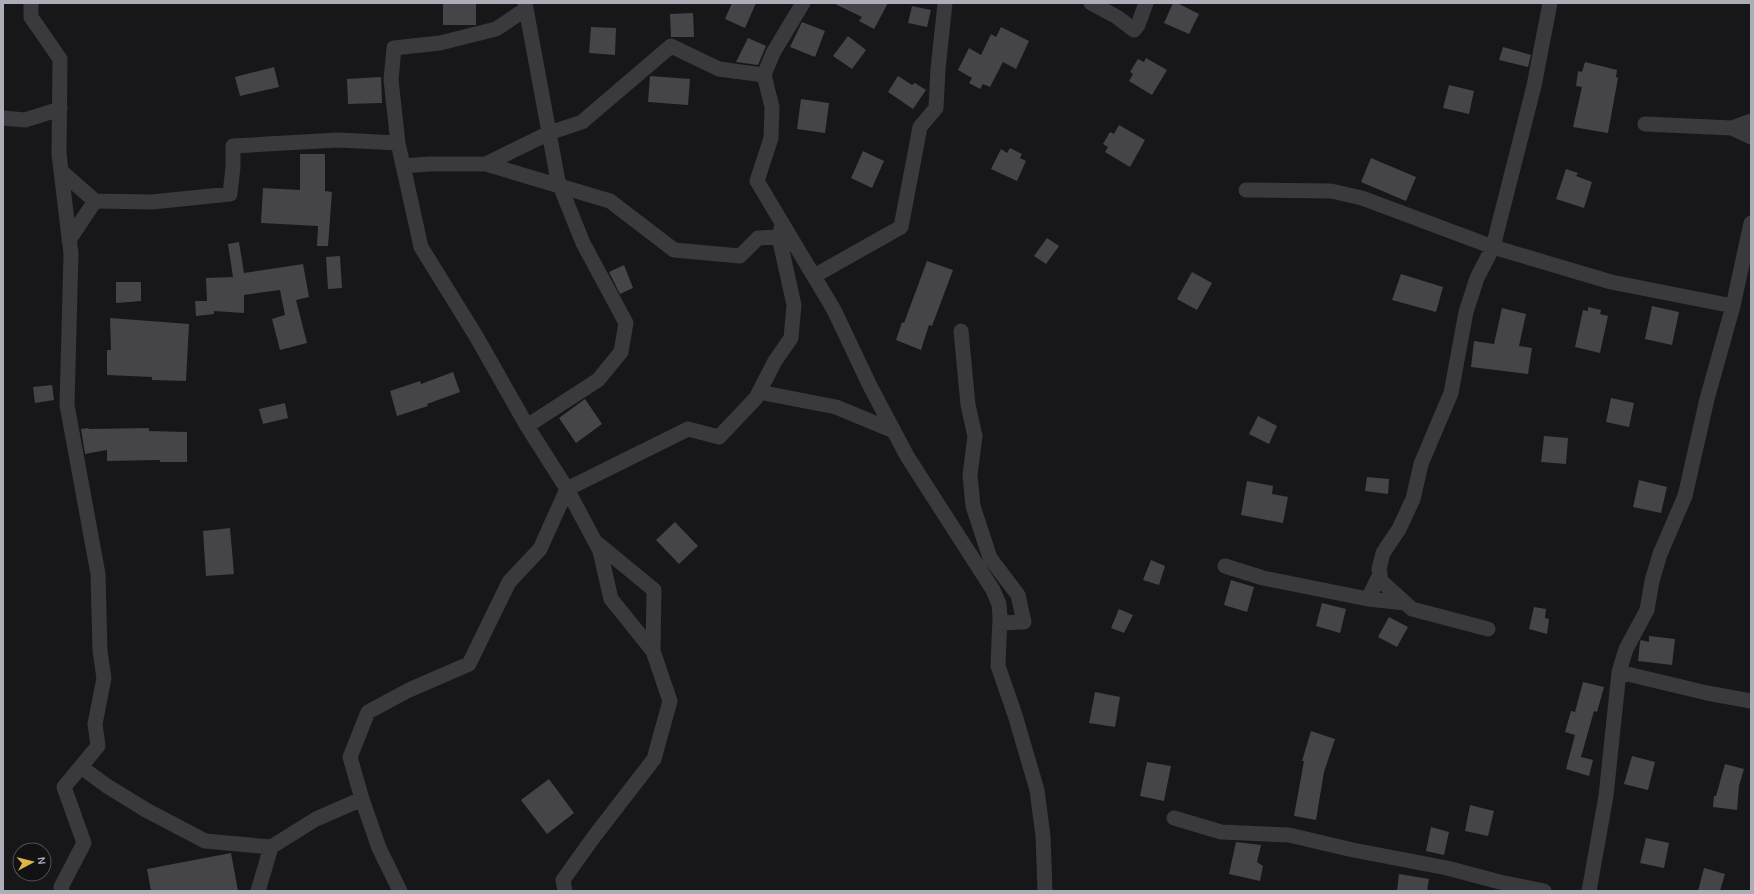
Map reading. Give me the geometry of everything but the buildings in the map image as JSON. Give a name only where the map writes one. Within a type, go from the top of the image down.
[{"type":"street","points":[[31,3],[31,17],[60,59],[59,154],[71,254],[67,405],[98,574],[100,651],[104,678],[95,724],[98,746],[64,787],[84,843],[61,887],[62,891]]},
{"type":"street","points":[[802,3],[773,53],[764,75],[772,107],[771,138],[757,181],[781,230],[814,276],[834,310],[870,386],[907,456],[993,590],[999,604],[1000,623],[998,666],[1015,715],[1037,790],[1043,836],[1046,891]]},
{"type":"street","points":[[814,276],[901,227],[920,127],[936,108],[938,69],[945,3]]},
{"type":"street","points":[[1091,3],[1117,17],[1134,30],[1138,25],[1146,3]]},
{"type":"street","points":[[1488,629],[1412,609],[1381,580],[1379,569],[1383,553],[1399,529],[1413,499],[1421,464],[1451,393],[1466,312],[1477,278],[1493,247],[1534,86],[1550,3]]},
{"type":"street","points":[[527,426],[598,380],[621,352],[626,323],[583,243],[560,186],[526,6],[496,29],[440,43],[394,48],[391,80],[398,143],[421,247],[476,336],[527,426],[567,490],[595,541],[600,551],[610,599],[653,651]]},
{"type":"street","points":[[486,164],[549,133],[582,122],[671,46],[720,69],[764,75]]},
{"type":"street","points":[[3,118],[25,120],[60,109]]},
{"type":"street","points":[[1732,128],[1751,121]]},
{"type":"street","points":[[1646,124],[1732,128],[1751,137]]},
{"type":"street","points":[[62,172],[95,201],[152,202],[230,194],[233,167],[233,146],[338,140],[398,143]]},
{"type":"street","points":[[403,166],[429,164],[486,164],[610,201],[674,250],[740,256],[758,238],[781,230]]},
{"type":"street","points":[[1246,190],[1331,191],[1362,198],[1493,247],[1611,282],[1733,306]]},
{"type":"street","points":[[70,240],[95,201]]},
{"type":"street","points":[[1589,891],[1606,796],[1620,672],[1626,649],[1647,610],[1652,581],[1660,554],[1685,496],[1707,399],[1733,306],[1751,223]]},
{"type":"street","points":[[400,891],[379,848],[362,799],[350,756],[368,712],[409,690],[469,664],[509,582],[540,549],[567,490],[688,429],[720,437],[756,398],[775,360],[791,338],[794,304],[781,230]]},
{"type":"street","points":[[961,331],[968,405],[975,436],[970,476],[973,506],[990,558],[1018,594],[1024,622],[1000,623]]},
{"type":"street","points":[[759,392],[836,407],[894,431]]},
{"type":"street","points":[[565,891],[564,880],[593,838],[654,759],[670,700],[653,651],[654,590],[595,541]]},
{"type":"street","points":[[1225,566],[1263,578],[1368,599],[1405,603]]},
{"type":"street","points":[[1368,599],[1380,574]]},
{"type":"street","points":[[1620,672],[1707,693],[1751,701]]},
{"type":"street","points":[[81,767],[107,786],[146,810],[205,841],[271,848],[316,819],[362,799]]},
{"type":"street","points":[[1174,818],[1221,832],[1289,835],[1353,850],[1447,868],[1500,882],[1544,891]]},
{"type":"street","points":[[258,891],[271,848]]}]
